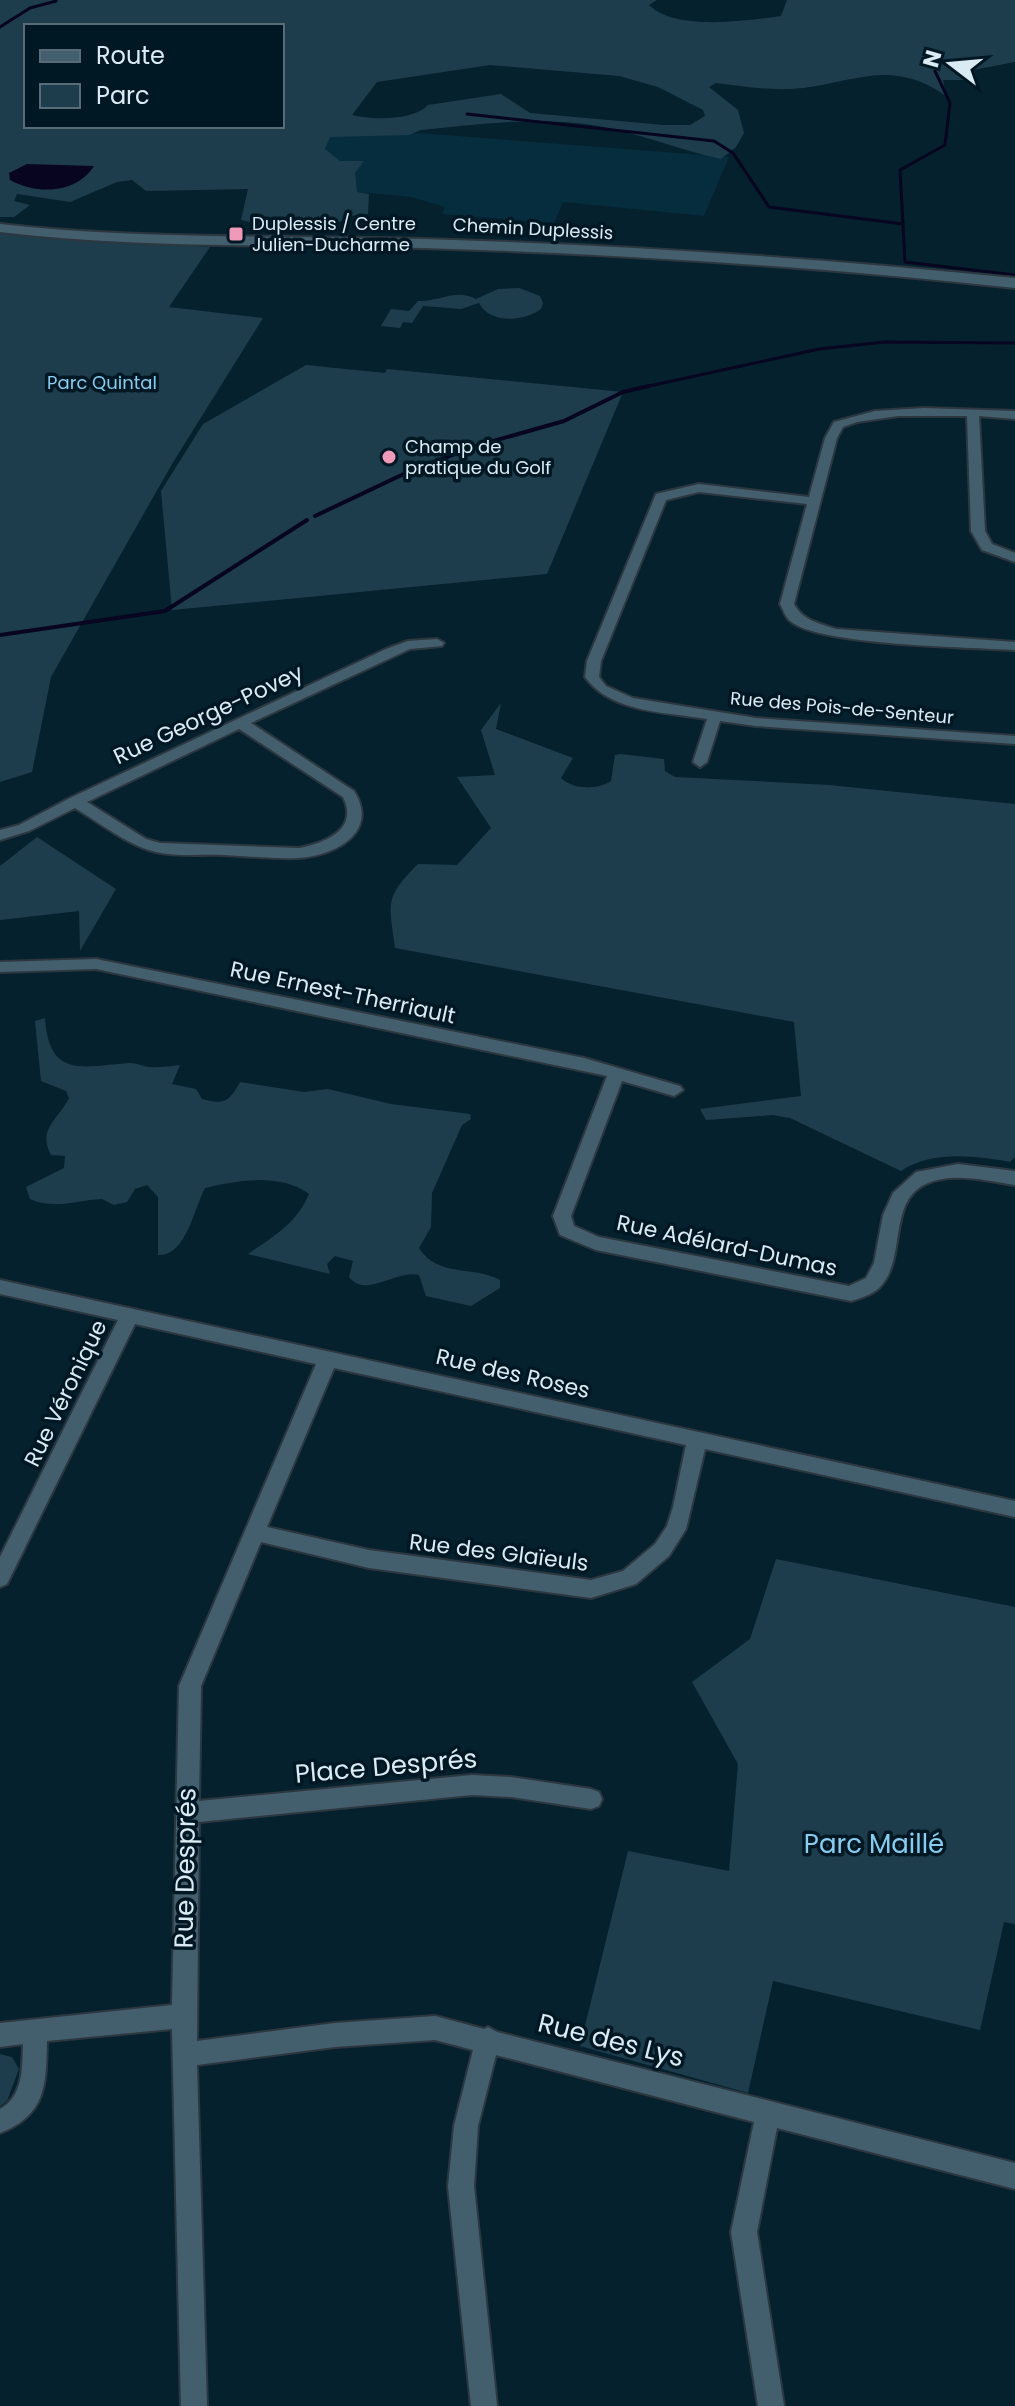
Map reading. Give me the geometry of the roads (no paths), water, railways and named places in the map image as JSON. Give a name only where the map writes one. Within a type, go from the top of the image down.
[{"type":"street","name":"Chemin Duplessis","points":[[0,228],[86,236],[493,246],[859,269],[1015,283]]},
{"type":"street","points":[[1015,415],[973,412],[865,417],[844,422],[833,432],[787,598],[794,617],[813,628],[835,633],[1015,646]]},
{"type":"street","points":[[973,412],[978,531],[987,547],[1015,558]]},
{"type":"street","name":"Rue des Pois-de-Senteur","points":[[814,501],[699,488],[673,492],[655,504],[594,661],[592,677],[601,689],[629,702],[785,725],[1015,740]]},
{"type":"street","name":"Rue George-Povey","points":[[0,835],[24,828],[171,753],[242,724],[391,652],[408,645],[437,643]]},
{"type":"street","points":[[700,762],[715,715]]},
{"type":"street","points":[[75,801],[141,842],[159,848],[299,853],[317,851],[344,837],[356,818],[355,803],[349,794],[242,724]]},
{"type":"street","name":"Rue Ernest-Therriault","points":[[0,967],[96,964],[584,1064],[674,1090]]},
{"type":"street","name":"Rue Adélard-Dumas","points":[[616,1074],[562,1216],[566,1230],[596,1243],[851,1294],[877,1282],[883,1270],[895,1203],[914,1180],[942,1171],[1015,1178]]},
{"type":"street","name":"Rue des Roses","points":[[0,1287],[1015,1509]]},
{"type":"street","name":"Rue Véronique","points":[[0,1578],[130,1315]]},
{"type":"street","name":"Rue Després","points":[[194,2406],[184,2016],[190,1686],[328,1359]]},
{"type":"street","name":"Rue des Glaïeuls","points":[[253,1532],[369,1559],[591,1589],[629,1578],[662,1550],[676,1529],[697,1440]]},
{"type":"street","name":"Place Després","points":[[186,1813],[472,1785],[511,1787],[591,1799]]},
{"type":"street","points":[[0,2035],[184,2016]]},
{"type":"street","name":"Rue des Lys","points":[[185,2055],[435,2028],[488,2039],[1015,2176]]},
{"type":"street","points":[[0,2121],[13,2117],[27,2101],[34,2071],[35,2030]]},
{"type":"street","points":[[484,2406],[461,2186],[466,2126],[488,2039]]},
{"type":"street","points":[[768,2111],[744,2232],[771,2406]]},
{"type":"waterway","points":[[0,27],[30,8],[56,1]]},
{"type":"waterway","points":[[903,224],[900,170],[945,145],[950,103],[935,71]]},
{"type":"waterway","points":[[467,114],[714,141],[733,153],[769,207],[903,224]]},
{"type":"waterway","points":[[903,224],[905,262],[1015,275]]},
{"type":"waterway","points":[[646,387],[819,349],[885,342],[1015,343]]},
{"type":"waterway","points":[[315,516],[410,471],[479,445],[564,421],[623,392],[646,387]]},
{"type":"waterway","points":[[640,388],[646,387]]},
{"type":"waterway","points":[[0,635],[165,611],[307,520]]},
{"type":"place","name":"Duplessis / Centre Julien-Ducharme","points":[[236,234]]},
{"type":"place","name":"Champ de pratique du Golf","points":[[389,457]]},
{"type":"park label","name":"Parc Quintal","points":[[102,383]]},
{"type":"park label","name":"Parc Maillé","points":[[874,1844]]}]
